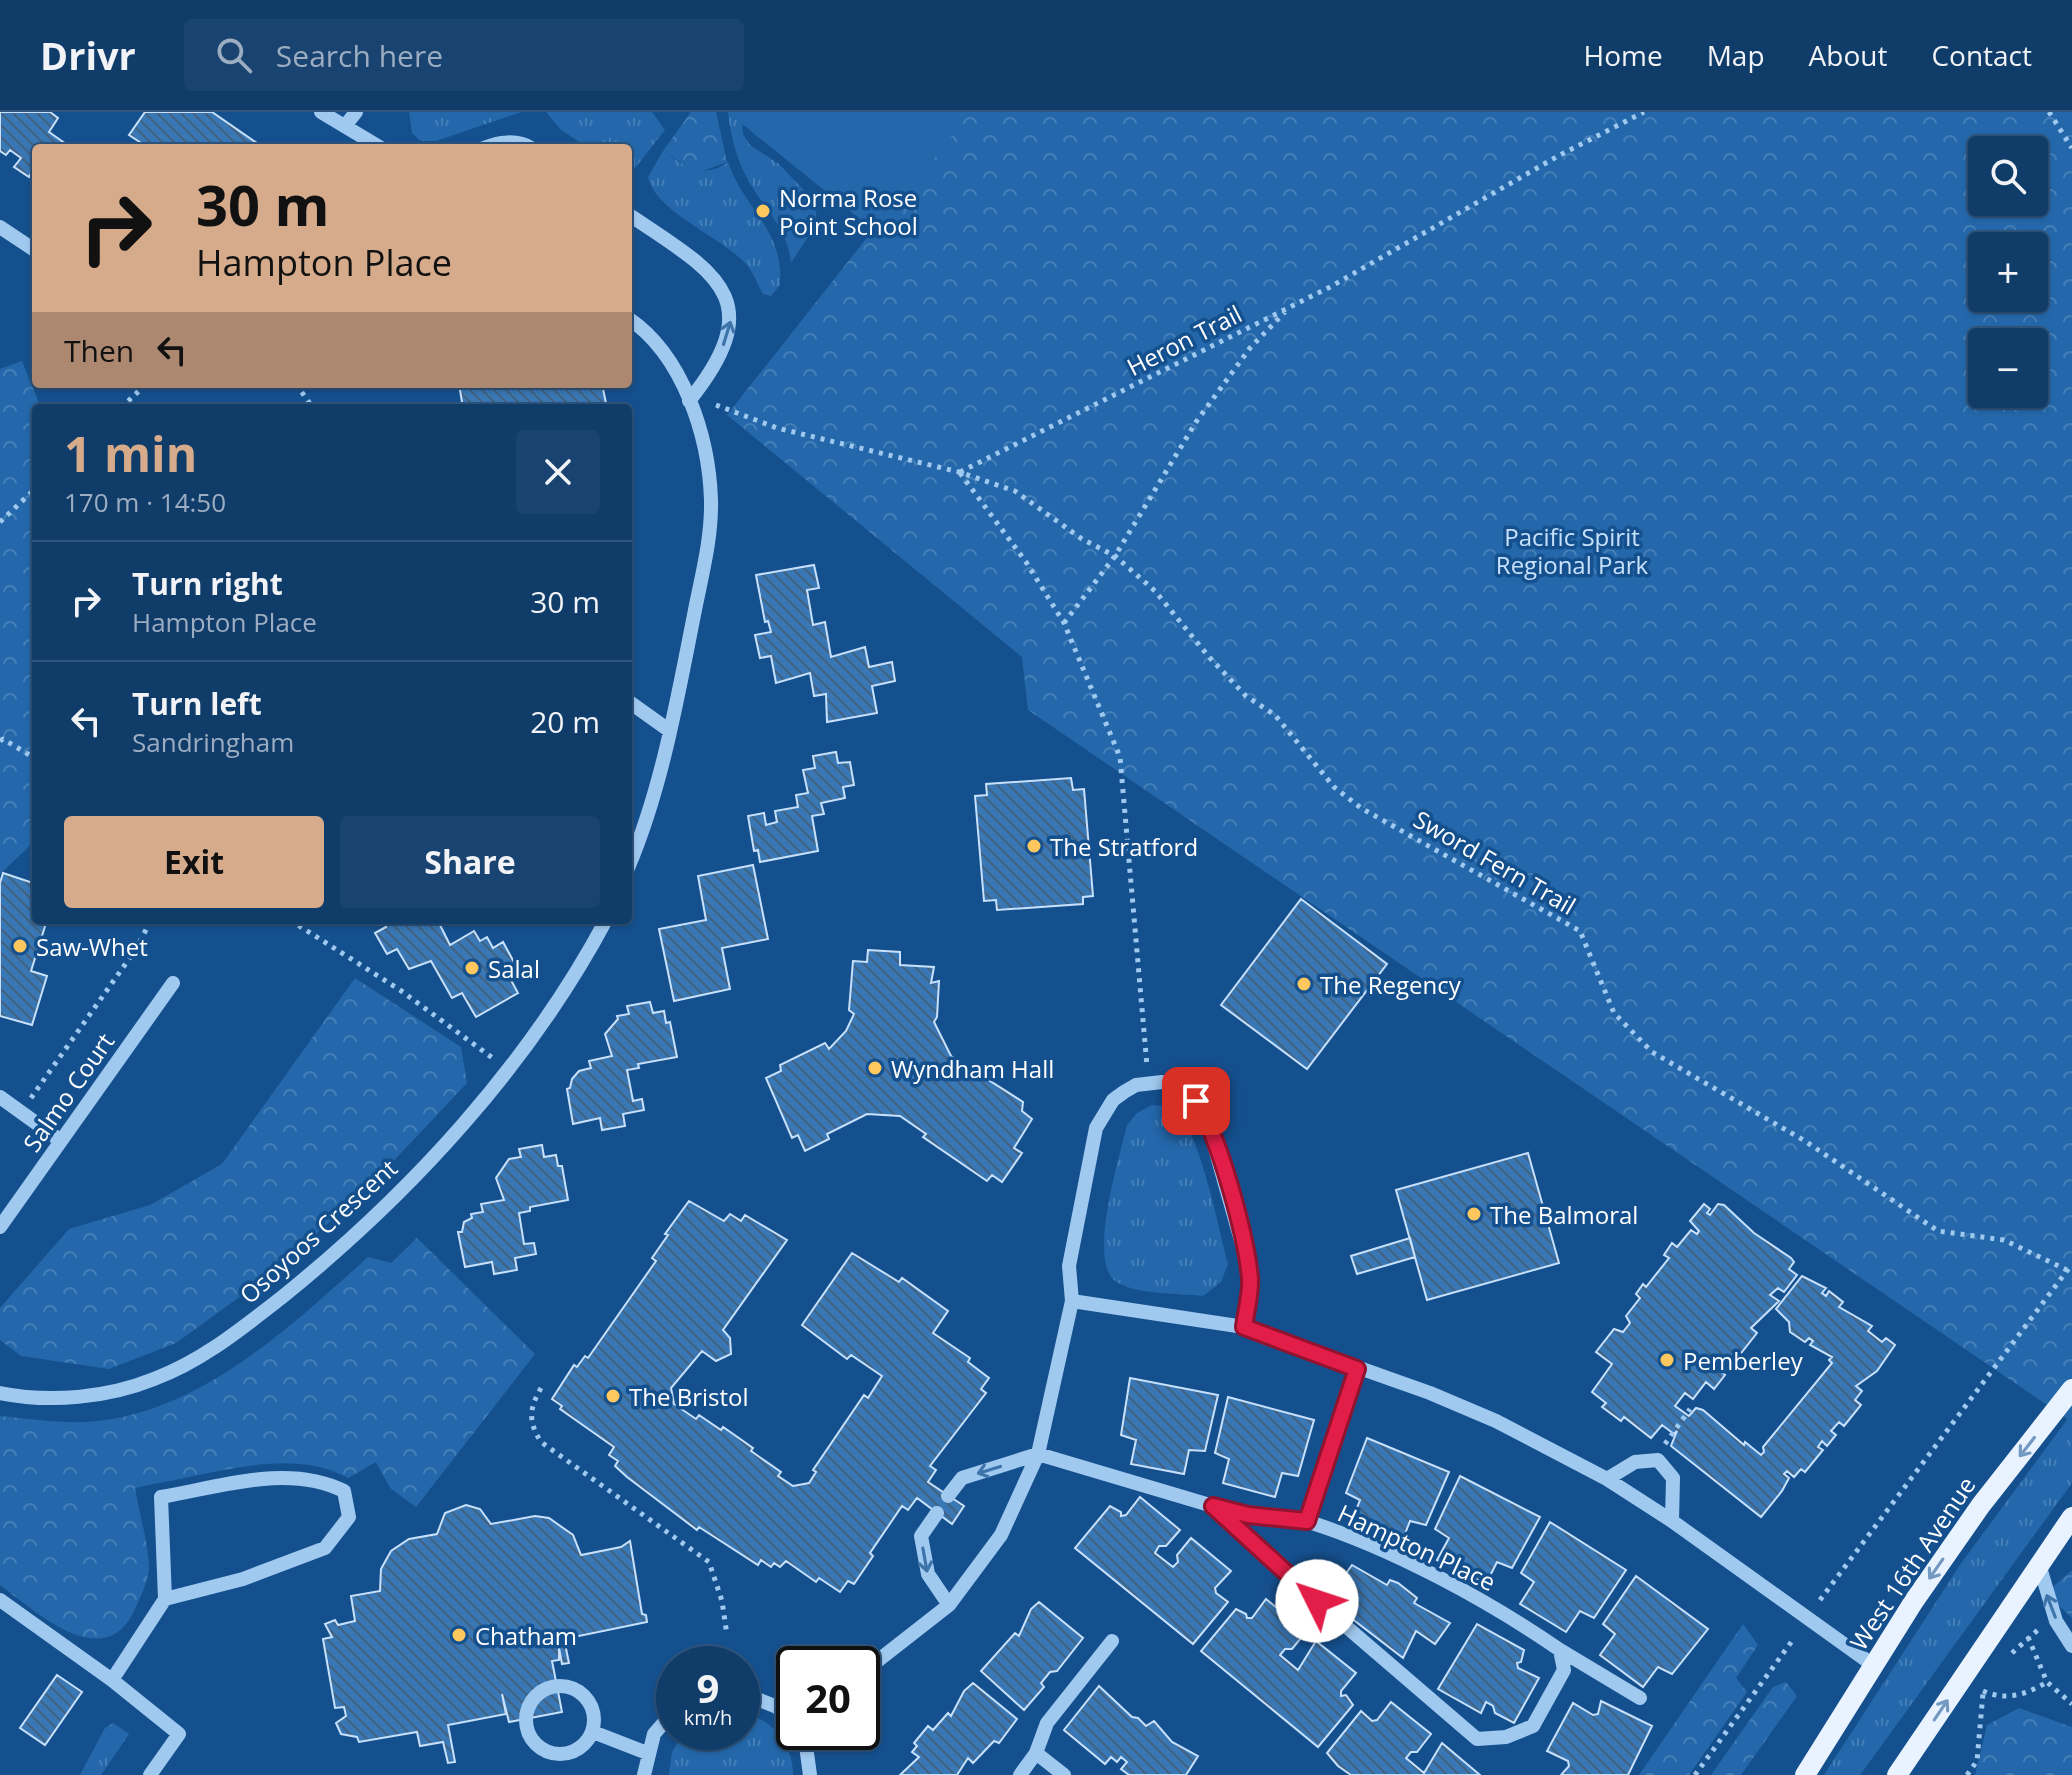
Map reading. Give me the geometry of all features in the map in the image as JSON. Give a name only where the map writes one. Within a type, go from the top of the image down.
[{"type":"main road","name":"West 16th Avenue","points":[[1805,1775],[1873,1665],[1981,1505],[2072,1389]]},
{"type":"main road","points":[[1897,1775],[2072,1517]]},
{"type":"street","points":[[321,112],[374,144]]},
{"type":"street","points":[[345,126],[356,112]]},
{"type":"street","points":[[495,144],[524,144]]},
{"type":"street","points":[[632,217],[705,266],[731,308],[727,337],[692,407]]},
{"type":"street","points":[[0,227],[32,248]]},
{"type":"street","points":[[632,321],[646,330],[670,361],[692,407],[707,462],[711,501],[708,544],[670,731],[645,829],[632,859]]},
{"type":"street","points":[[632,704],[670,731]]},
{"type":"street","name":"Osoyoos Crescent","points":[[0,1393],[29,1399],[114,1391],[185,1366],[244,1327],[384,1207],[508,1072],[554,1010],[604,924]]},
{"type":"street","name":"Salmo Court","points":[[0,1227],[173,983]]},
{"type":"street","points":[[880,1659],[949,1605],[1001,1535],[1038,1454],[1072,1301],[1069,1266],[1096,1128],[1113,1100],[1136,1085],[1162,1082],[1185,1090],[1207,1120],[1249,1269],[1244,1327]]},
{"type":"street","points":[[0,1097],[61,1141]]},
{"type":"street","points":[[1072,1301],[1244,1327],[1496,1421],[1607,1479],[1672,1521],[1873,1665]]},
{"type":"street","points":[[1307,1521],[1357,1369]]},
{"type":"street","points":[[948,1496],[962,1478],[1038,1454]]},
{"type":"street","name":"Hampton Place","points":[[1038,1454],[1248,1515],[1307,1521],[1400,1560],[1504,1611],[1560,1650],[1640,1698]]},
{"type":"street","points":[[1607,1479],[1635,1462],[1658,1460],[1673,1478],[1672,1521]]},
{"type":"street","points":[[112,1680],[165,1599],[161,1497],[288,1476],[321,1480],[344,1491],[349,1517],[325,1548],[243,1579],[165,1599]]},
{"type":"street","points":[[1213,1506],[1271,1562],[1477,1739],[1506,1737],[1533,1726],[1564,1670],[1560,1650]]},
{"type":"street","points":[[937,1513],[921,1536],[928,1574],[949,1605]]},
{"type":"street","points":[[2039,1564],[2056,1621],[2072,1646]]},
{"type":"street","points":[[0,1600],[112,1680],[179,1734],[150,1775]]},
{"type":"street","points":[[1020,1775],[1036,1753],[1047,1723],[1112,1641]]},
{"type":"street","points":[[563,1685],[579,1690],[595,1713],[593,1732],[583,1747],[567,1754],[553,1754],[536,1745],[527,1732],[527,1710],[532,1698],[545,1688],[563,1685]]},
{"type":"street","points":[[593,1732],[647,1753]]},
{"type":"street","points":[[644,1775],[647,1753],[656,1732]]},
{"type":"street","points":[[807,1750],[810,1775]]},
{"type":"street","points":[[1036,1753],[1064,1775]]},
{"type":"path","name":"Heron Trail","points":[[959,472],[1289,307],[1644,112]]},
{"type":"path","points":[[2049,112],[2072,148]]},
{"type":"path","points":[[1064,623],[1115,556],[1196,422],[1250,348],[1289,307]]},
{"type":"path","points":[[125,404],[142,388]]},
{"type":"path","points":[[716,405],[777,428],[959,472],[1026,562],[1064,623],[1120,757],[1148,1082]]},
{"type":"path","name":"Sword Fern Trail","points":[[959,472],[1015,491],[1082,539],[1115,556],[1155,591],[1180,625],[1246,696],[1275,715],[1334,787],[1361,808],[1580,931],[1614,1013],[1652,1052],[1805,1141],[1938,1231],[2004,1240],[2067,1270]]},
{"type":"path","points":[[0,522],[32,492]]},
{"type":"path","points":[[1,739],[32,757]]},
{"type":"path","points":[[21,1112],[136,949],[149,924]]},
{"type":"path","points":[[296,924],[400,990],[497,1062]]},
{"type":"path","points":[[1820,1600],[2072,1264]]},
{"type":"path","points":[[541,1388],[530,1408],[532,1428],[541,1442],[709,1562],[722,1601],[727,1635]]},
{"type":"path","points":[[1671,1433],[1690,1409]]},
{"type":"path","points":[[2005,1659],[2041,1627]]},
{"type":"path","points":[[2028,1637],[2047,1682],[2072,1704]]},
{"type":"path","points":[[1695,1775],[1792,1641]]},
{"type":"path","points":[[1967,1775],[1977,1761],[1983,1691],[1991,1680]]},
{"type":"path","points":[[1983,1691],[1998,1697],[2016,1696],[2047,1682]]},
{"type":"green space","points":[[409,112],[521,112],[436,141],[421,141],[412,133]]},
{"type":"green space","points":[[546,112],[652,112],[665,130],[632,168],[632,144],[582,144],[560,129]]},
{"type":"green space","points":[[691,112],[716,112],[727,162],[698,173],[663,151]]},
{"type":"green space","points":[[728,112],[741,112],[743,134],[750,145],[779,164],[817,204],[815,226],[791,263],[781,231],[742,168]]},
{"type":"green space","points":[[733,112],[970,112],[877,233],[731,115]]},
{"type":"green space","name":"Pacific Spirit Regional Park","points":[[966,112],[2072,112],[2072,1422],[1028,710],[1022,657],[727,415]]},
{"type":"green space","points":[[663,151],[702,171],[728,162],[776,249],[780,285],[771,296],[763,294],[752,273],[733,252],[675,212],[653,189],[648,177]]},
{"type":"green space","points":[[22,361],[39,404],[32,404],[32,844],[0,874],[0,369]]},
{"type":"green space","points":[[355,978],[461,1047],[467,1083],[368,1188],[267,1277],[176,1343],[109,1369],[21,1356],[0,1340],[0,1308],[69,1229],[150,1205],[222,1164]]},
{"type":"green space","points":[[1152,1105],[1173,1109],[1185,1122],[1201,1160],[1214,1206],[1228,1264],[1221,1282],[1203,1296],[1127,1287],[1109,1273],[1104,1256],[1104,1234],[1112,1184],[1127,1125],[1137,1113]]},
{"type":"green space","points":[[417,1238],[535,1354],[416,1507],[390,1488],[376,1462],[348,1478],[303,1464],[279,1463],[229,1469],[135,1488],[149,1572],[133,1613],[120,1630],[104,1638],[86,1638],[49,1621],[0,1585],[0,1416],[86,1422],[127,1416],[166,1404],[239,1364],[307,1311],[368,1257],[391,1263]]},
{"type":"green space","points":[[2072,1413],[2072,1483],[1860,1775],[1824,1775],[1962,1562]]},
{"type":"green space","points":[[2072,1570],[2072,1618],[2046,1593]]},
{"type":"green space","points":[[1743,1624],[1758,1645],[1736,1678],[1747,1692],[1689,1775],[1639,1775]]},
{"type":"green space","points":[[1786,1682],[1797,1696],[1741,1775],[1711,1775],[1773,1687]]},
{"type":"green space","points":[[2019,1708],[2072,1727],[2072,1775],[1975,1775],[1987,1725]]},
{"type":"green space","points":[[760,1720],[776,1731],[776,1750],[788,1750],[793,1775],[669,1775],[672,1752],[760,1750]]},
{"type":"green space","points":[[113,1723],[129,1734],[101,1775],[80,1775],[105,1728]]},
{"type":"building","points":[[0,112],[50,112],[58,118],[49,132],[66,144],[32,144],[32,174],[29,177],[14,167],[21,158],[10,150],[6,155],[0,151]]},
{"type":"building","points":[[145,112],[212,112],[258,144],[143,144],[129,135]]},
{"type":"building","points":[[460,388],[603,388],[606,404],[462,404]]},
{"type":"building","points":[[814,565],[819,588],[807,590],[813,625],[825,622],[831,657],[865,647],[869,667],[892,662],[895,681],[872,686],[877,713],[827,722],[826,694],[814,696],[810,673],[776,683],[771,656],[760,658],[755,635],[771,632],[768,621],[765,622],[756,575]]},
{"type":"building","points":[[836,752],[838,763],[850,762],[854,785],[843,787],[845,798],[821,803],[824,814],[812,816],[818,851],[760,862],[758,850],[754,851],[748,816],[764,813],[766,825],[777,822],[775,811],[798,807],[796,795],[808,793],[803,770],[815,768],[813,756]]},
{"type":"building","name":"The Stratford","points":[[1071,778],[1073,790],[1084,789],[1093,896],[1083,897],[1083,904],[997,910],[996,900],[984,901],[975,796],[987,795],[986,784]]},
{"type":"building","points":[[753,865],[768,939],[722,948],[730,989],[674,1001],[659,929],[706,920],[698,876]]},
{"type":"building","name":"Saw-Whet","points":[[3,873],[32,883],[32,924],[46,924],[31,971],[47,976],[32,1025],[0,1016],[0,883]]},
{"type":"building","name":"The Regency","points":[[1301,899],[1387,964],[1307,1069],[1221,1005]]},
{"type":"building","name":"Salal","points":[[384,924],[442,924],[450,945],[474,931],[480,941],[487,937],[493,948],[503,942],[515,964],[505,969],[518,993],[476,1017],[462,993],[452,998],[431,961],[409,969],[397,949],[387,954],[375,933],[386,927]]},
{"type":"building","name":"Wyndham Hall","points":[[868,950],[900,952],[900,965],[934,967],[931,983],[939,981],[934,1022],[951,1056],[1023,1102],[1022,1111],[1032,1119],[1014,1148],[1022,1153],[1002,1182],[992,1175],[987,1181],[923,1137],[926,1134],[900,1116],[867,1114],[827,1134],[829,1139],[805,1151],[798,1135],[792,1138],[766,1078],[781,1071],[780,1065],[825,1043],[829,1049],[846,1031],[854,1014],[849,1010],[853,961],[867,962]]},
{"type":"building","points":[[650,1002],[653,1013],[664,1011],[666,1023],[670,1022],[677,1057],[638,1064],[639,1068],[627,1070],[633,1101],[642,1099],[644,1110],[623,1114],[625,1126],[602,1130],[600,1118],[573,1124],[567,1089],[572,1079],[579,1071],[591,1068],[589,1061],[612,1056],[605,1034],[618,1019],[617,1016],[629,1014],[627,1006]]},
{"type":"building","points":[[542,1145],[544,1157],[556,1155],[558,1166],[562,1166],[568,1200],[530,1207],[530,1211],[519,1213],[524,1244],[534,1243],[536,1254],[515,1258],[517,1270],[494,1274],[492,1262],[465,1267],[458,1232],[462,1232],[464,1222],[472,1218],[471,1214],[483,1212],[481,1204],[504,1200],[496,1178],[509,1159],[521,1157],[519,1149]]},
{"type":"building","name":"The Balmoral","points":[[1528,1153],[1559,1263],[1427,1300],[1396,1190]]},
{"type":"building","name":"The Bristol","points":[[689,1201],[724,1221],[730,1214],[741,1221],[745,1215],[787,1240],[723,1330],[730,1338],[731,1354],[716,1361],[702,1351],[671,1388],[674,1404],[696,1419],[699,1415],[721,1430],[723,1427],[753,1448],[751,1451],[781,1472],[778,1476],[793,1486],[809,1483],[816,1472],[813,1470],[864,1395],[868,1398],[882,1376],[851,1355],[847,1359],[802,1325],[852,1253],[899,1282],[902,1278],[948,1311],[933,1333],[970,1358],[968,1362],[989,1378],[981,1389],[986,1393],[930,1466],[936,1470],[928,1482],[964,1506],[952,1524],[917,1498],[908,1510],[902,1506],[870,1553],[873,1556],[854,1584],[848,1581],[840,1592],[819,1578],[816,1582],[786,1561],[780,1567],[774,1563],[771,1567],[761,1560],[758,1565],[699,1527],[697,1530],[627,1477],[615,1466],[618,1461],[609,1455],[614,1447],[560,1409],[562,1406],[552,1399],[574,1365],[577,1367],[585,1356],[588,1358],[656,1261],[652,1258],[668,1235],[665,1234]]},
{"type":"building","name":"Pemberley","points":[[1704,1204],[1710,1209],[1707,1213],[1710,1215],[1718,1204],[1724,1205],[1754,1233],[1791,1258],[1794,1262],[1789,1269],[1797,1275],[1784,1292],[1778,1288],[1770,1295],[1779,1301],[1751,1328],[1757,1333],[1738,1357],[1733,1354],[1720,1371],[1725,1375],[1714,1389],[1706,1382],[1693,1399],[1685,1393],[1675,1406],[1689,1416],[1696,1408],[1703,1410],[1744,1445],[1745,1442],[1761,1455],[1764,1452],[1763,1447],[1832,1363],[1829,1360],[1832,1357],[1810,1345],[1813,1341],[1809,1338],[1805,1342],[1790,1332],[1789,1322],[1776,1309],[1802,1276],[1826,1288],[1822,1293],[1826,1296],[1829,1291],[1843,1302],[1839,1307],[1872,1326],[1868,1331],[1882,1342],[1886,1338],[1895,1345],[1877,1371],[1856,1386],[1862,1391],[1855,1400],[1861,1405],[1844,1426],[1839,1422],[1831,1431],[1836,1435],[1827,1446],[1822,1441],[1818,1447],[1823,1450],[1805,1472],[1801,1469],[1794,1477],[1787,1471],[1784,1474],[1789,1478],[1761,1517],[1671,1446],[1677,1431],[1674,1434],[1662,1425],[1651,1438],[1624,1417],[1621,1421],[1602,1407],[1606,1403],[1592,1392],[1612,1364],[1596,1352],[1614,1329],[1623,1332],[1630,1323],[1626,1316],[1640,1298],[1636,1294],[1643,1284],[1646,1287],[1669,1258],[1664,1255],[1672,1243],[1677,1247],[1691,1230],[1697,1234],[1699,1231],[1690,1221]]},
{"type":"building","points":[[1410,1238],[1415,1257],[1357,1274],[1351,1256]]},
{"type":"building","points":[[1130,1378],[1218,1395],[1205,1451],[1189,1450],[1184,1474],[1131,1464],[1136,1440],[1121,1435]]},
{"type":"building","points":[[1228,1397],[1314,1420],[1298,1476],[1282,1473],[1275,1497],[1223,1483],[1229,1459],[1215,1453]]},
{"type":"building","points":[[1367,1438],[1449,1472],[1426,1525],[1410,1521],[1401,1544],[1351,1523],[1360,1500],[1346,1493]]},
{"type":"building","points":[[1460,1476],[1540,1517],[1512,1568],[1497,1562],[1486,1584],[1437,1560],[1449,1538],[1435,1529]]},
{"type":"building","points":[[1140,1497],[1180,1530],[1166,1546],[1159,1546],[1155,1553],[1173,1567],[1178,1562],[1177,1555],[1191,1538],[1231,1571],[1215,1588],[1216,1593],[1228,1602],[1193,1644],[1075,1548],[1110,1506],[1121,1512],[1121,1516],[1126,1515]]},
{"type":"building","name":"Chatham","points":[[466,1505],[480,1509],[491,1524],[535,1516],[549,1518],[573,1535],[581,1555],[621,1547],[630,1541],[642,1614],[646,1615],[647,1622],[564,1639],[569,1663],[562,1664],[559,1648],[559,1660],[552,1661],[562,1712],[509,1722],[502,1694],[506,1714],[448,1725],[455,1762],[448,1763],[443,1742],[420,1746],[417,1732],[359,1742],[357,1737],[341,1734],[336,1723],[346,1716],[344,1707],[335,1708],[323,1639],[332,1637],[325,1624],[335,1620],[338,1625],[355,1621],[351,1596],[380,1591],[381,1569],[391,1551],[409,1539],[437,1534],[445,1513]]},
{"type":"building","points":[[1550,1522],[1626,1570],[1594,1618],[1580,1611],[1566,1632],[1520,1604],[1534,1582],[1521,1573]]},
{"type":"building","points":[[1352,1565],[1387,1585],[1390,1580],[1398,1583],[1417,1598],[1414,1603],[1450,1623],[1435,1644],[1416,1631],[1403,1658],[1342,1611],[1353,1597],[1337,1586]]},
{"type":"building","points":[[1636,1576],[1708,1629],[1672,1674],[1658,1667],[1643,1687],[1600,1655],[1615,1634],[1603,1624]]},
{"type":"building","points":[[1266,1599],[1306,1632],[1292,1649],[1285,1649],[1280,1655],[1298,1670],[1316,1641],[1356,1673],[1341,1691],[1341,1696],[1346,1695],[1353,1705],[1318,1747],[1201,1651],[1236,1609],[1246,1614],[1247,1618],[1252,1618]]},
{"type":"building","points":[[1039,1602],[1083,1638],[1057,1671],[1050,1672],[1041,1683],[1044,1687],[1024,1710],[981,1671],[1015,1633],[1019,1636],[1031,1609]]},
{"type":"building","points":[[1477,1624],[1524,1650],[1521,1662],[1517,1663],[1518,1668],[1539,1678],[1514,1723],[1495,1713],[1493,1706],[1486,1702],[1481,1713],[1438,1689]]},
{"type":"building","points":[[57,1675],[82,1692],[45,1745],[20,1728]]},
{"type":"building","points":[[973,1683],[1017,1719],[999,1743],[994,1741],[973,1763],[968,1758],[957,1775],[900,1775],[919,1757],[912,1752],[917,1746],[914,1743],[928,1726],[933,1730],[948,1713],[951,1716],[964,1691]]},
{"type":"building","points":[[1099,1686],[1132,1717],[1138,1718],[1146,1726],[1154,1721],[1172,1742],[1198,1756],[1186,1775],[1129,1775],[1121,1769],[1127,1762],[1121,1757],[1117,1762],[1111,1757],[1105,1764],[1064,1730]]},
{"type":"building","points":[[1601,1701],[1652,1726],[1628,1775],[1561,1775],[1569,1766],[1568,1761],[1547,1751],[1573,1703],[1593,1715],[1598,1714]]},
{"type":"building","points":[[1391,1702],[1431,1734],[1417,1752],[1411,1752],[1406,1758],[1424,1773],[1442,1743],[1480,1775],[1351,1775],[1338,1766],[1327,1753],[1361,1711],[1372,1721],[1377,1720]]},
{"type":"place","name":"Norma Rose Point School","points":[[763,211]]},
{"type":"place","name":"The Stratford","points":[[1034,846]]},
{"type":"place","name":"Saw-Whet","points":[[20,946]]},
{"type":"place","name":"Salal","points":[[472,968]]},
{"type":"place","name":"The Regency","points":[[1304,984]]},
{"type":"place","name":"Wyndham Hall","points":[[875,1068]]},
{"type":"place","name":"The Balmoral","points":[[1474,1214]]},
{"type":"place","name":"Pemberley","points":[[1667,1360]]},
{"type":"place","name":"The Bristol","points":[[613,1396]]},
{"type":"place","name":"Chatham","points":[[459,1635]]},
{"type":"route","points":[[1196,1101],[1207,1120],[1220,1160],[1249,1269],[1244,1327],[1357,1369],[1307,1521],[1248,1515],[1224,1506],[1213,1506],[1218,1515],[1317,1601]]}]
